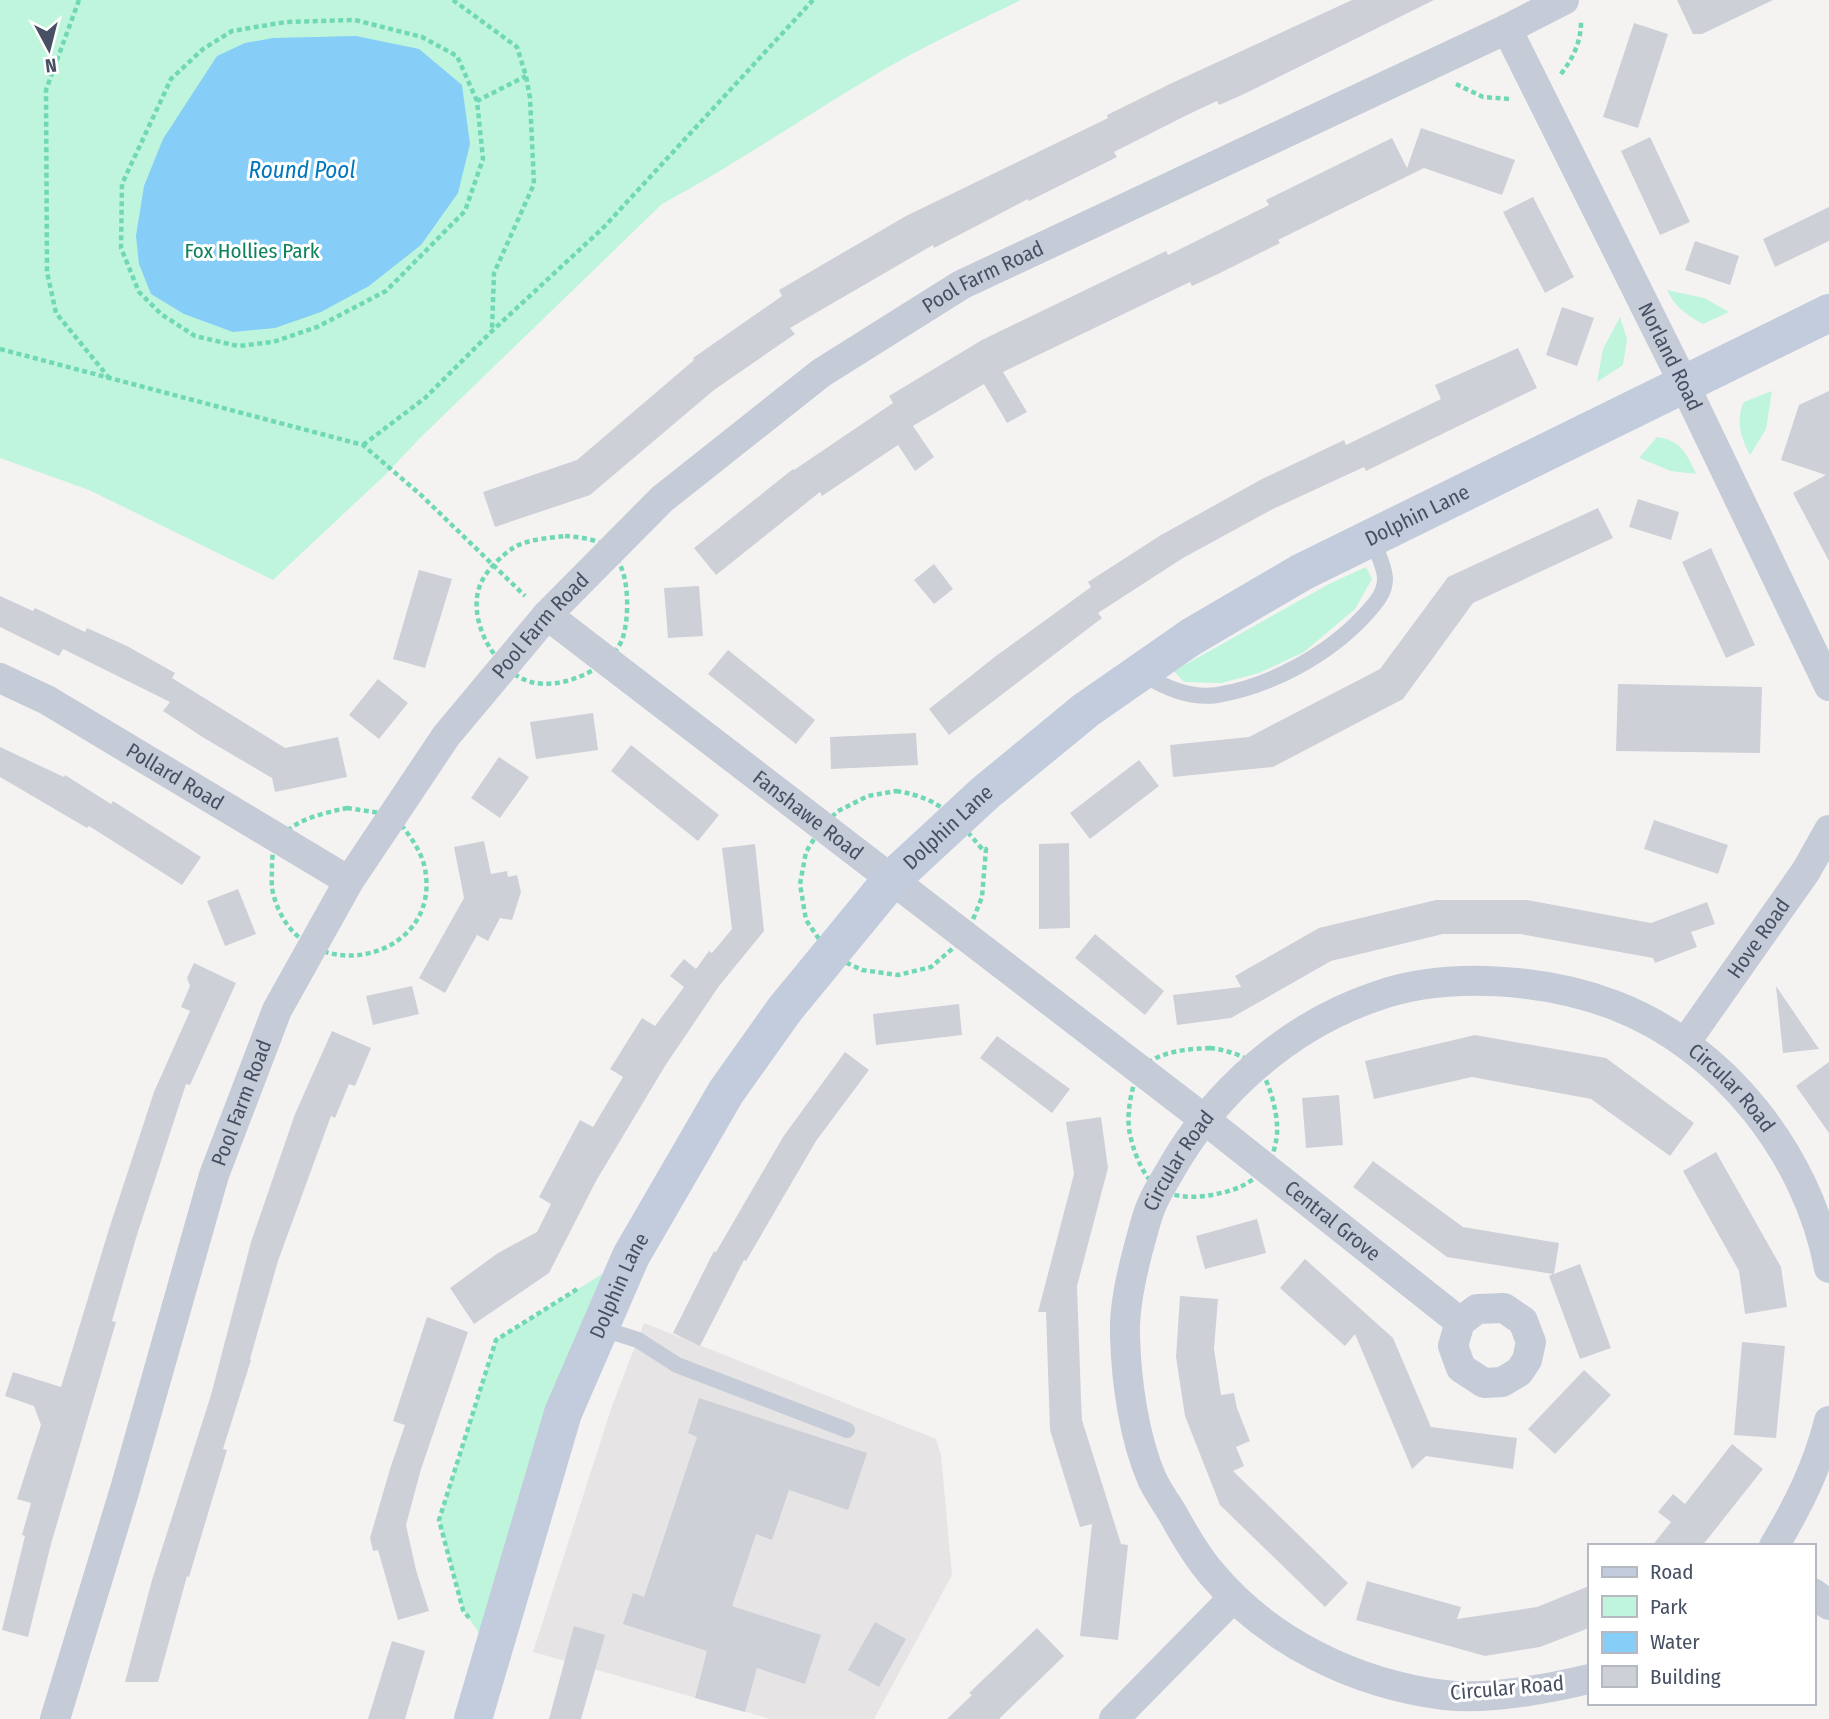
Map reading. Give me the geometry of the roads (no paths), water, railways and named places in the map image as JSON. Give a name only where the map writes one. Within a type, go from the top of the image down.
[{"type":"street","name":"Pool Farm Road","points":[[55,1719],[125,1489],[214,1175],[277,1010],[349,881],[446,736],[547,615],[662,499],[683,482],[821,373],[961,285],[1564,0]]},
{"type":"street","name":"Norland Road","points":[[1507,29],[1684,384],[1829,686]]},
{"type":"street","name":"Dolphin Lane","points":[[473,1719],[563,1413],[631,1256],[726,1093],[785,1009],[891,880],[985,793],[1086,710],[1191,637],[1302,572],[1829,313]]},
{"type":"street","name":"Fanshawe Road","points":[[547,615],[1204,1119]]},
{"type":"street","name":"Pollard Road","points":[[0,678],[47,700],[349,881]]},
{"type":"street","name":"Hove Road","points":[[1685,1043],[1806,871],[1829,830]]},
{"type":"street","name":"Circular Road","points":[[1588,1679],[1553,1688],[1448,1696],[1394,1686],[1335,1666],[1271,1629],[1233,1598],[1209,1571],[1151,1477],[1134,1417],[1125,1333],[1131,1277],[1151,1205],[1178,1157],[1204,1119],[1265,1059],[1308,1027],[1380,994],[1448,982],[1506,982],[1590,996],[1630,1011],[1685,1043],[1735,1087],[1782,1146],[1810,1202],[1823,1236],[1829,1268]]},
{"type":"street","name":"Central Grove","points":[[1204,1119],[1460,1322]]},
{"type":"street","points":[[1775,1544],[1791,1518],[1818,1461],[1829,1421]]},
{"type":"street","points":[[1114,1719],[1233,1598]]},
{"type":"lane","points":[[1140,673],[1176,692],[1215,695],[1264,682],[1312,659],[1353,628],[1380,599],[1385,579],[1372,538]]},
{"type":"lane","points":[[600,1328],[638,1340],[677,1365],[847,1430]]},
{"type":"water","name":"Round Pool","points":[[356,36],[419,49],[462,85],[470,144],[458,193],[421,245],[369,286],[321,312],[275,328],[233,332],[184,314],[151,294],[139,264],[136,236],[144,186],[163,139],[217,56],[245,43],[273,38]]},
{"type":"park label","name":"Fox Hollies Park","points":[[252,251]]}]
